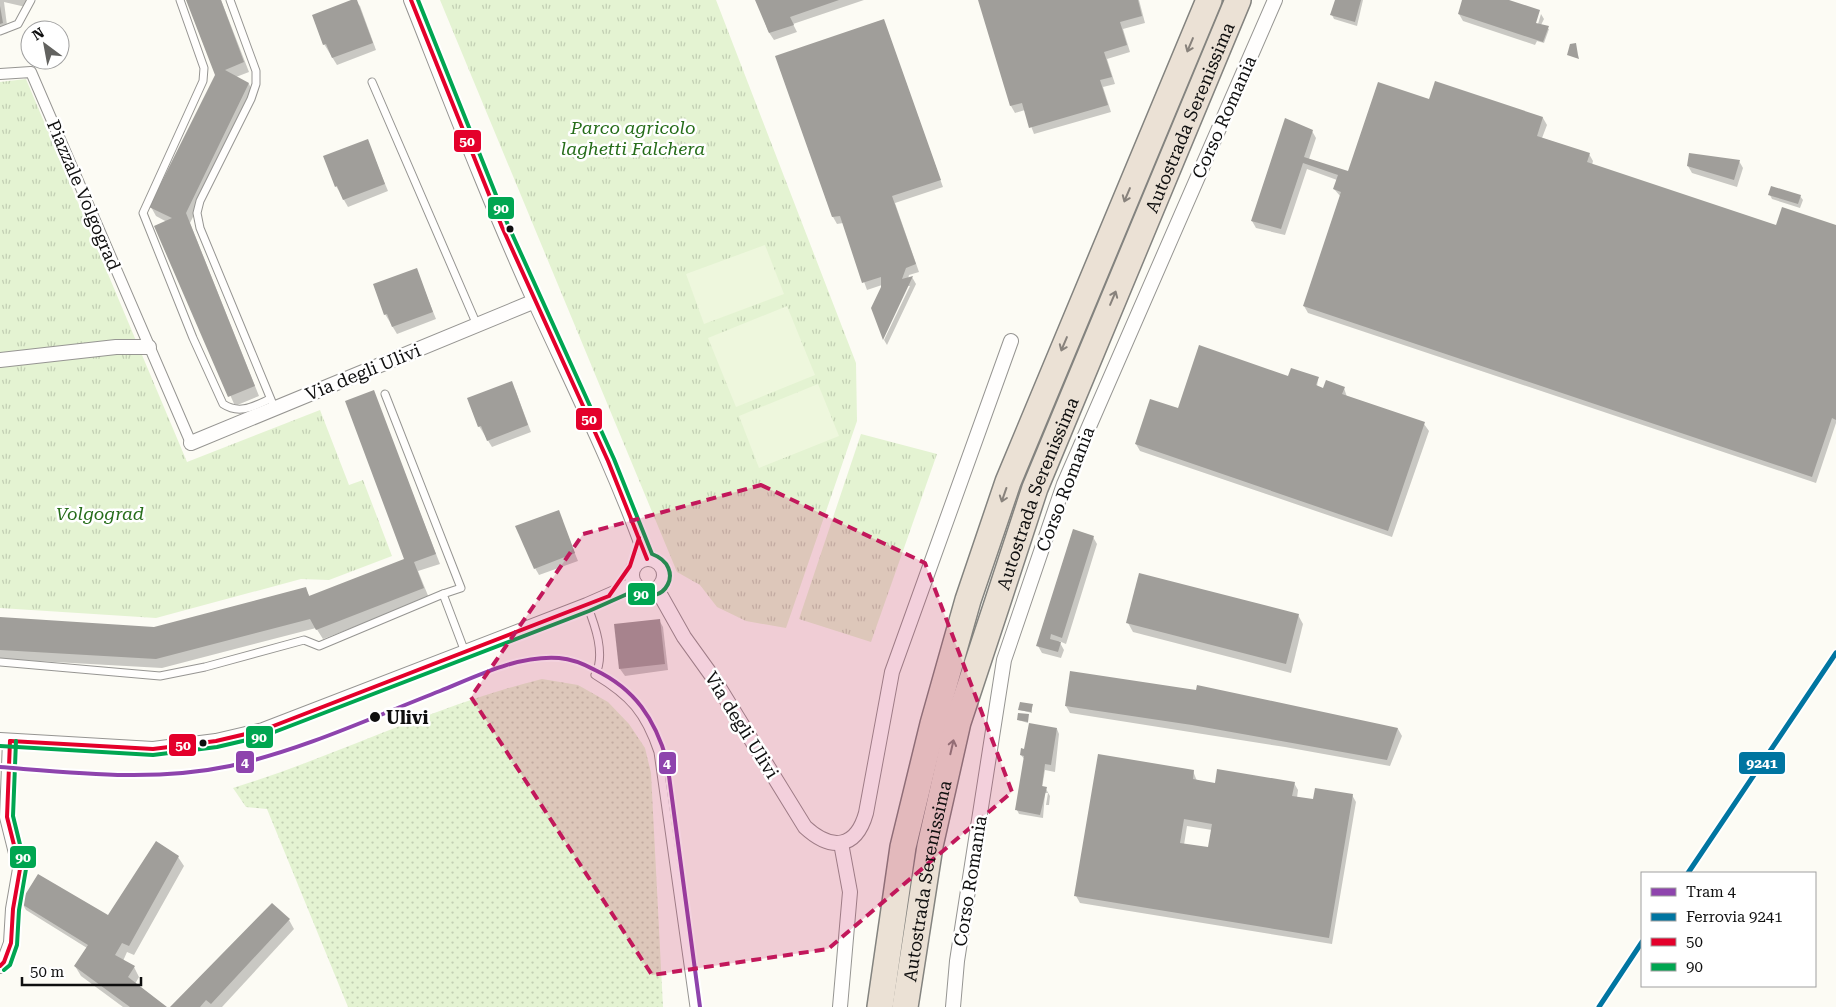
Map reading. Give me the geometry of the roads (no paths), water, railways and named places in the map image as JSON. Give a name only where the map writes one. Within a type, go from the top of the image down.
[{"type":"highway","name":"Autostrada Serenissima","points":[[880,1007],[903,847],[933,724],[968,600],[1008,482],[1209,0]]},
{"type":"highway","name":"Autostrada Serenissima","points":[[905,1007],[930,846],[954,741],[1000,595],[1042,471],[1238,0]]},
{"type":"street","points":[[411,0],[454,110],[535,301],[619,484],[647,559]]},
{"type":"street","name":"Corso Romania","points":[[953,1007],[958,961],[1004,660],[1064,484],[1275,0]]},
{"type":"street","name":"Piazzale Volgograd","points":[[0,74],[30,72],[191,443]]},
{"type":"street","name":"Via degli Ulivi","points":[[191,443],[272,404],[477,326],[535,301]]},
{"type":"street","points":[[840,1007],[850,892],[840,843],[856,835],[863,823],[892,672],[1011,341]]},
{"type":"street","points":[[0,360],[116,347],[149,347]]},
{"type":"street","points":[[609,596],[630,566],[639,538]]},
{"type":"street","points":[[647,559],[655,561],[662,566],[664,574],[663,582],[657,589],[649,591],[641,590],[635,584],[632,576],[634,568],[639,562],[647,559]]},
{"type":"street","points":[[0,966],[4,962],[11,943],[13,909],[20,869],[7,817],[5,740],[153,749],[216,741],[263,730],[587,605],[635,584]]},
{"type":"street","name":"Via degli Ulivi","points":[[657,589],[684,637],[712,676],[805,827],[825,842],[840,843]]},
{"type":"street","points":[[0,932],[11,943]]},
{"type":"lane","points":[[0,31],[18,24],[31,0]]},
{"type":"lane","points":[[180,0],[204,68],[203,81],[143,213],[193,338],[223,404],[231,409],[247,410],[272,404],[200,228],[197,214],[200,201],[251,99],[256,84],[256,71],[230,0]]},
{"type":"lane","points":[[372,82],[477,326]]},
{"type":"lane","points":[[0,662],[160,676],[205,667],[304,640],[319,646],[461,588],[385,394]]},
{"type":"lane","points":[[443,594],[465,652]]},
{"type":"lane","points":[[587,605],[593,622],[600,658],[595,675],[631,700],[648,725],[658,752],[694,1007]]},
{"type":"tram line","name":"4","points":[[0,767],[86,774],[144,775],[173,774],[230,766],[310,742],[483,673],[513,663],[544,658],[559,658],[578,662],[609,678],[632,696],[642,707],[662,746],[667,761],[700,1007]]},
{"type":"rail line","name":"9241","points":[[1689,872],[1836,653]]},
{"type":"rail line","name":"9241","points":[[1599,1007],[1641,944]]},
{"type":"place","name":"Ulivi","points":[[375,717]]},
{"type":"park label","name":"Parco agricolo laghetti Falchera","points":[[633,137]]},
{"type":"park label","name":"Volgograd","points":[[100,513]]}]
